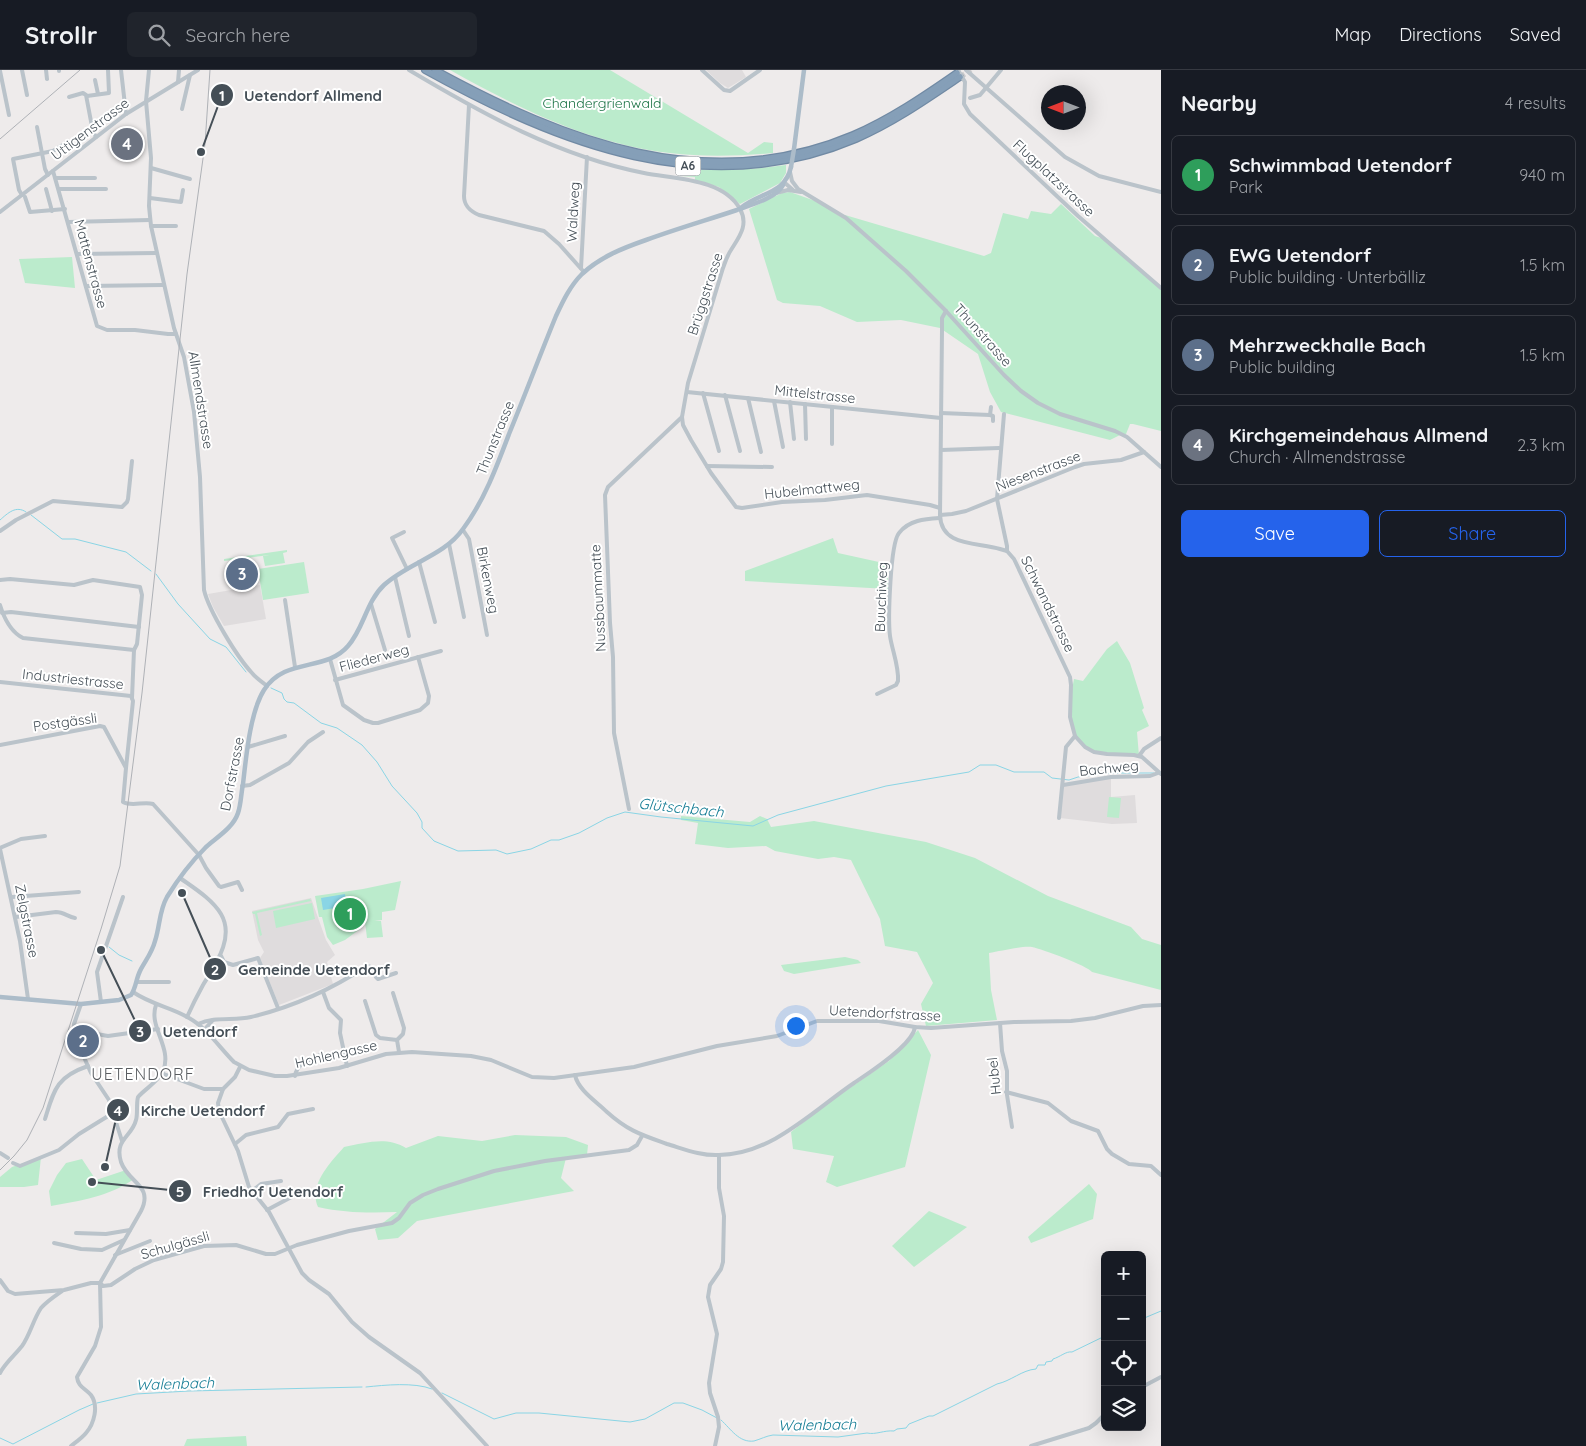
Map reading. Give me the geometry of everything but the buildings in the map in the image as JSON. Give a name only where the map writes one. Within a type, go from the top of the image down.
[{"type":"highway","name":"A6","points":[[425,70],[511,114],[584,144],[659,162],[721,167],[782,162],[840,146],[887,124],[958,73]]},
{"type":"highway","name":"A6","points":[[435,70],[513,110],[593,141],[652,156],[686,161],[720,162],[781,157],[838,141],[892,116],[958,73]]},
{"type":"main road","points":[[740,209],[776,193],[781,189],[791,170],[804,70]]},
{"type":"main road","points":[[740,209],[784,184]]},
{"type":"main road","name":"Thunstrasse","points":[[267,686],[279,675],[295,667],[330,659],[341,653],[350,644],[370,603],[379,590],[407,569],[449,544],[463,530],[498,463],[558,310],[582,270],[623,249],[740,209]]},
{"type":"main road","name":"Dorfstrasse","points":[[133,992],[141,970],[154,945],[164,905],[180,878],[199,855],[235,819],[239,810],[256,706],[267,686]]},
{"type":"main road","points":[[0,997],[81,1004],[124,999],[133,992]]},
{"type":"street","points":[[22,70],[27,96]]},
{"type":"street","points":[[46,70],[48,79]]},
{"type":"street","points":[[69,97],[83,93],[87,96],[110,92],[108,70]]},
{"type":"street","points":[[120,70],[126,114]]},
{"type":"street","name":"Allmendstrasse","points":[[149,70],[146,101],[151,168],[150,220],[163,285],[184,357],[196,424],[205,595],[238,654],[252,674],[267,686]]},
{"type":"street","points":[[178,82],[179,70]]},
{"type":"street","name":"Uttigenstrasse","points":[[0,212],[24,196],[126,114],[198,70]]},
{"type":"street","points":[[408,70],[469,105],[533,137],[587,157],[643,173],[703,183],[724,194],[740,209]]},
{"type":"street","points":[[702,70],[724,90],[730,91],[760,70]]},
{"type":"street","points":[[966,70],[1058,153],[1104,178],[1161,192]]},
{"type":"street","points":[[970,98],[980,95],[1001,70]]},
{"type":"street","points":[[0,72],[9,115]]},
{"type":"street","name":"Flugplatzstrasse","points":[[958,73],[965,82],[964,104],[970,114],[1078,216],[1161,288]]},
{"type":"street","points":[[182,109],[190,75]]},
{"type":"street","points":[[96,80],[98,94]]},
{"type":"street","points":[[87,96],[93,132],[96,137]]},
{"type":"street","points":[[469,105],[465,205],[479,216],[544,230],[560,244],[582,270]]},
{"type":"street","points":[[37,127],[48,175]]},
{"type":"street","points":[[64,209],[30,212],[24,196],[19,190],[13,159],[54,151],[66,143]]},
{"type":"street","name":"Waldweg","points":[[582,270],[587,157]]},
{"type":"street","points":[[151,168],[190,179]]},
{"type":"street","points":[[791,170],[792,181],[798,189]]},
{"type":"street","name":"Mattenstrasse","points":[[53,171],[96,322],[100,328],[176,334]]},
{"type":"street","points":[[56,178],[95,178]]},
{"type":"street","name":"Thunstrasse","points":[[784,184],[798,189],[827,205],[855,226],[906,271],[946,311],[1004,375],[1029,397],[1049,409],[1070,418],[1120,434],[1161,467]]},
{"type":"street","name":"Thunstrasse","points":[[784,184],[793,190]]},
{"type":"street","points":[[46,189],[52,210]]},
{"type":"street","points":[[59,189],[106,189]]},
{"type":"street","points":[[150,198],[181,202],[183,190]]},
{"type":"street","name":"Thunstrasse","points":[[776,193],[793,190],[803,192]]},
{"type":"street","name":"Brüggstrasse","points":[[682,416],[688,383],[723,268],[743,229],[744,220],[740,209]]},
{"type":"street","points":[[68,222],[150,220]]},
{"type":"street","points":[[151,226],[176,226]]},
{"type":"street","points":[[77,254],[156,253]]},
{"type":"street","points":[[86,286],[163,285]]},
{"type":"street","points":[[940,516],[942,321],[946,311]]},
{"type":"street","name":"Mittelstrasse","points":[[687,392],[832,407],[941,415],[990,415]]},
{"type":"street","points":[[703,393],[719,450]]},
{"type":"street","points":[[725,395],[740,451]]},
{"type":"street","points":[[748,398],[761,452]]},
{"type":"street","points":[[774,401],[783,447]]},
{"type":"street","points":[[790,402],[794,439]]},
{"type":"street","points":[[805,404],[806,439]]},
{"type":"street","points":[[832,407],[832,444]]},
{"type":"street","points":[[991,407],[990,415],[993,416],[993,422]]},
{"type":"street","points":[[1004,414],[997,499],[1007,551]]},
{"type":"street","points":[[682,416],[688,434],[707,466],[772,466]]},
{"type":"street","name":"Nussbaummatte","points":[[629,809],[614,738],[613,657],[604,495],[606,489],[682,416]]},
{"type":"street","points":[[941,450],[998,448]]},
{"type":"street","name":"Niesenstrasse","points":[[940,516],[962,512],[1075,466],[1127,459],[1144,452]]},
{"type":"street","points":[[0,531],[16,520],[53,501],[122,507],[128,499],[132,461]]},
{"type":"street","name":"Hubelmattweg","points":[[707,466],[737,508],[867,495],[940,508]]},
{"type":"street","name":"Schwandstrasse","points":[[940,516],[944,531],[953,538],[1007,551],[1016,562],[1068,671],[1071,685],[1070,717],[1075,736]]},
{"type":"street","name":"Buuchiweg","points":[[877,694],[896,685],[898,681],[889,630],[895,540],[901,531],[918,520],[940,516]]},
{"type":"street","name":"Birkenweg","points":[[463,530],[469,539],[487,635]]},
{"type":"street","points":[[404,532],[392,538],[407,569]]},
{"type":"street","points":[[449,544],[464,617]]},
{"type":"street","points":[[419,562],[435,622]]},
{"type":"street","points":[[395,577],[409,636]]},
{"type":"street","points":[[0,580],[10,578],[74,585],[91,580],[139,586],[142,595],[136,648],[134,650],[132,698]]},
{"type":"street","points":[[285,600],[295,667]]},
{"type":"street","points":[[370,603],[385,650]]},
{"type":"street","points":[[0,605],[2,613],[16,633],[27,639],[134,650]]},
{"type":"street","points":[[2,613],[11,612],[139,627]]},
{"type":"street","name":"Fliederweg","points":[[335,680],[441,651]]},
{"type":"street","name":"Fliederweg","points":[[330,659],[340,700],[345,707],[373,724],[420,710],[428,703],[429,696],[418,657]]},
{"type":"street","name":"Industriestrasse","points":[[0,682],[130,696],[132,698],[126,768]]},
{"type":"street","name":"Postgässli","points":[[0,745],[100,726],[104,727],[126,768]]},
{"type":"street","points":[[242,786],[250,785],[289,763],[308,742],[323,732]]},
{"type":"street","points":[[248,747],[285,736]]},
{"type":"street","points":[[1058,818],[1066,747],[1075,736],[1085,747],[1094,752],[1139,756],[1160,774]]},
{"type":"street","points":[[1139,756],[1144,749],[1161,738]]},
{"type":"street","points":[[126,768],[123,802],[128,804],[152,804],[199,855],[219,886],[238,882],[242,890]]},
{"type":"street","name":"Bachweg","points":[[1063,781],[1160,774]]},
{"type":"street","points":[[0,848],[21,839],[45,836]]},
{"type":"street","name":"Zelgstrasse","points":[[0,848],[16,917],[28,999]]},
{"type":"street","points":[[180,878],[206,897],[222,917],[225,929],[221,956],[202,987],[187,1017]]},
{"type":"street","points":[[12,897],[80,892]]},
{"type":"street","points":[[102,1002],[97,972],[123,897]]},
{"type":"street","points":[[16,917],[56,912],[75,918]]},
{"type":"street","points":[[221,956],[224,962],[233,964],[258,958],[278,1008]]},
{"type":"street","points":[[198,1024],[207,1020],[245,1018],[278,1008],[323,992],[367,966],[372,967],[378,979],[396,974]]},
{"type":"street","points":[[136,982],[169,982]]},
{"type":"street","name":"Hohlengasse","points":[[133,992],[156,1005],[187,1017],[198,1024],[240,1067],[274,1076],[295,1076],[347,1066],[378,1056],[399,1052],[471,1056],[491,1060],[532,1076],[550,1079],[576,1075]]},
{"type":"street","points":[[323,992],[329,1008],[341,1020],[340,1035],[347,1066]]},
{"type":"street","points":[[365,1001],[376,1035],[380,1038],[396,1040],[403,1034],[404,1028],[393,993]]},
{"type":"street","points":[[81,1004],[75,1020],[75,1037],[88,1066],[109,1100],[122,1140]]},
{"type":"street","points":[[71,1446],[86,1433],[94,1416],[94,1400],[90,1394],[79,1386],[77,1377],[95,1346],[100,1327],[100,1283],[144,1205],[145,1197],[141,1186],[126,1170],[119,1152],[122,1140],[136,1121],[137,1101],[161,1074],[166,1061],[154,1015],[156,1005]]},
{"type":"street","name":"Uetendorfstrasse","points":[[576,1075],[650,1063],[717,1046],[777,1036],[816,1022],[880,1021],[931,1028],[1000,1023],[1080,1021],[1143,1006],[1161,1005]]},
{"type":"street","points":[[204,1030],[213,1020]]},
{"type":"street","name":"Hubel","points":[[1000,1023],[1002,1051],[1007,1071],[1006,1092],[1012,1127]]},
{"type":"street","points":[[576,1075],[580,1086],[626,1128],[642,1136],[691,1152],[719,1155],[751,1149],[790,1131],[835,1096],[884,1063],[913,1035],[915,1027]]},
{"type":"street","points":[[74,1030],[108,1036],[158,1029]]},
{"type":"street","points":[[396,1040],[399,1052]]},
{"type":"street","points":[[295,1076],[296,1071],[302,1064],[322,1054]]},
{"type":"street","points":[[45,1119],[57,1086],[74,1071],[88,1066]]},
{"type":"street","points":[[240,1067],[235,1077],[223,1089],[218,1103],[223,1122],[235,1144],[247,1183],[267,1210],[302,1273],[329,1294],[352,1322],[369,1337],[420,1373],[487,1446]]},
{"type":"street","points":[[161,1074],[204,1088],[223,1089]]},
{"type":"street","points":[[1006,1092],[1052,1105],[1070,1121],[1098,1131],[1112,1154],[1129,1164],[1151,1166],[1161,1175]]},
{"type":"street","points":[[235,1144],[246,1135],[278,1127],[288,1114],[313,1108]]},
{"type":"street","points":[[13,1163],[20,1166],[59,1150],[79,1134],[113,1113]]},
{"type":"street","name":"Schulgässli","points":[[64,1290],[91,1283],[100,1283],[103,1286],[112,1284],[135,1269],[154,1260],[204,1246],[236,1245],[270,1254],[349,1231],[392,1223],[399,1218],[410,1203],[423,1195],[494,1171],[545,1161],[629,1150],[637,1145],[642,1136]]},
{"type":"street","points":[[0,1153],[8,1158]]},
{"type":"street","points":[[715,1446],[719,1419],[709,1388],[709,1378],[716,1348],[716,1334],[708,1297],[710,1285],[721,1269],[723,1262],[724,1216],[719,1188],[719,1155]]},
{"type":"street","points":[[252,1191],[261,1184],[281,1181]]},
{"type":"street","points":[[267,1210],[299,1193]]},
{"type":"street","points":[[76,1233],[106,1234],[130,1230]]},
{"type":"street","points":[[54,1244],[102,1250],[124,1240]]},
{"type":"street","points":[[115,1255],[150,1241]]},
{"type":"street","points":[[0,1280],[8,1291],[15,1294],[64,1290]]},
{"type":"street","points":[[0,1374],[2,1368],[32,1330],[41,1309],[64,1290]]},
{"type":"street","points":[[51,1291],[52,1298]]},
{"type":"street","points":[[1144,1386],[1161,1377]]},
{"type":"street","points":[[1031,1446],[1088,1428],[1096,1424],[1101,1418]]},
{"type":"shaded area","points":[[706,70],[742,70],[746,77],[728,88]]},
{"type":"shaded area","points":[[260,585],[266,619],[224,626],[208,594]]},
{"type":"shaded area","points":[[1111,778],[1111,797],[1135,795],[1137,823],[1112,824],[1060,818],[1064,785]]},
{"type":"shaded area","points":[[311,898],[326,940],[335,955],[327,962],[333,984],[279,1005],[260,958],[264,952],[258,940],[252,911]]},
{"type":"green space","name":"Chandergrienwald","points":[[450,70],[610,70],[748,153],[764,142],[773,143],[773,153],[722,156],[696,155],[670,153],[612,142],[529,111]]},
{"type":"green space","points":[[786,165],[786,173],[780,183],[740,204],[719,187],[695,180],[695,177],[681,176],[681,169],[734,170]]},
{"type":"green space","points":[[790,192],[821,203],[841,217],[845,215],[984,256],[991,253],[1003,213],[1028,219],[1031,211],[1051,214],[1061,204],[1095,236],[1107,240],[1161,288],[1161,431],[1130,424],[1126,434],[1110,440],[1001,412],[990,392],[978,354],[940,328],[901,320],[857,322],[820,306],[783,303],[777,300],[749,209],[782,193]]},
{"type":"green space","points":[[72,257],[75,288],[25,283],[19,259]]},
{"type":"green space","points":[[833,538],[838,553],[888,564],[888,589],[745,581],[745,571]]},
{"type":"green space","points":[[287,550],[287,552],[283,553],[285,563],[265,566],[263,556],[269,555],[224,561],[224,559]]},
{"type":"green space","points":[[304,562],[309,593],[263,600],[258,569]]},
{"type":"green space","points":[[1117,641],[1130,663],[1144,708],[1142,710],[1149,726],[1137,732],[1139,756],[1093,751],[1078,738],[1071,720],[1070,709],[1074,679],[1083,681],[1107,649]]},
{"type":"green space","points":[[1109,797],[1121,798],[1119,818],[1107,817]]},
{"type":"green space","points":[[681,816],[750,822],[760,816],[767,819],[771,827],[814,821],[926,842],[975,858],[1048,896],[1131,927],[1142,939],[1161,945],[1161,990],[1092,972],[1074,962],[1037,948],[1017,948],[989,953],[991,990],[997,1020],[926,1026],[921,1004],[933,983],[917,952],[885,946],[880,919],[851,860],[834,857],[818,859],[775,851],[766,846],[728,848],[695,844],[698,823],[681,820]]},
{"type":"green space","points":[[401,881],[395,910],[382,912],[382,920],[374,921],[381,921],[383,937],[367,938],[365,922],[360,923],[360,929],[345,940],[333,945],[327,937],[322,917],[319,917],[315,896]]},
{"type":"green space","points":[[310,899],[311,901],[257,913],[262,935],[260,936],[255,914],[252,912]]},
{"type":"green space","points":[[312,903],[315,919],[276,928],[273,911]]},
{"type":"green space","points":[[845,957],[858,960],[861,963],[794,974],[784,971],[781,965]]},
{"type":"green space","points":[[918,1030],[931,1055],[905,1167],[837,1187],[826,1182],[834,1156],[793,1149],[791,1132],[831,1101],[889,1061]]},
{"type":"green space","points":[[515,1135],[566,1137],[588,1145],[587,1155],[566,1158],[561,1178],[574,1191],[417,1221],[398,1238],[378,1240],[375,1229],[397,1212],[357,1212],[318,1207],[316,1190],[318,1182],[327,1167],[344,1147],[383,1141],[406,1148],[438,1136],[482,1141]]},
{"type":"green space","points":[[41,1157],[38,1185],[0,1187],[0,1177],[12,1167]]},
{"type":"green space","points":[[82,1159],[96,1180],[126,1170],[134,1179],[105,1194],[51,1206],[49,1191],[57,1175],[66,1163]]},
{"type":"green space","points":[[1089,1184],[1097,1194],[1093,1219],[1031,1243],[1028,1237]]},
{"type":"green space","points":[[929,1211],[967,1227],[914,1267],[892,1246]]},
{"type":"green space","points":[[246,1436],[247,1446],[184,1446],[187,1439]]},
{"type":"water","points":[[345,894],[347,906],[323,910],[321,898]]},
{"type":"waterway","name":"Glütschbach","points":[[0,520],[15,510],[19,509],[26,512]]},
{"type":"waterway","name":"Glütschbach","points":[[31,515],[62,539],[75,539],[126,552],[151,571]]},
{"type":"waterway","name":"Glütschbach","points":[[156,574],[178,604],[210,639],[226,647],[246,672]]},
{"type":"waterway","name":"Glütschbach","points":[[271,688],[282,693],[287,702],[294,703],[321,723],[337,728],[362,745],[377,762],[392,786],[417,813],[422,822],[422,828],[434,841],[458,851],[496,850],[507,854],[531,849],[551,840],[559,840],[579,833],[607,818],[625,812],[753,826],[778,815],[886,786],[969,772],[980,765],[996,765],[1014,772],[1044,772],[1052,778],[1069,780],[1110,773],[1154,773]]},
{"type":"waterway","points":[[109,947],[119,955],[132,961]]},
{"type":"waterway","name":"Walenbach","points":[[1146,1317],[1161,1311]]},
{"type":"waterway","name":"Walenbach","points":[[721,1420],[736,1435],[749,1441],[773,1435],[838,1437],[894,1431],[906,1428],[909,1424],[933,1416],[997,1384],[1026,1371],[1036,1369],[1038,1365],[1045,1365],[1046,1362],[1101,1338]]},
{"type":"waterway","points":[[366,1387],[408,1385],[432,1389]]},
{"type":"waterway","name":"Walenbach","points":[[97,1403],[136,1394],[362,1387]]},
{"type":"waterway","name":"Walenbach","points":[[442,1393],[494,1419],[516,1413],[539,1413],[630,1422],[645,1419],[674,1403],[683,1403],[717,1418]]},
{"type":"waterway","name":"Walenbach","points":[[0,1438],[13,1444],[93,1404]]},
{"type":"tunnel","points":[[960,77],[971,70]]},
{"type":"railway","points":[[0,139],[80,70]]},
{"type":"railway","points":[[0,1170],[27,1140],[43,1108],[120,866],[142,693],[187,274],[205,144],[210,70]]},
{"type":"place","name":"Kirchgemeindehaus Allmend","points":[[127,144]]},
{"type":"place","name":"Uetendorf Allmend","points":[[201,152]]},
{"type":"place","name":"Mehrzweckhalle Bach","points":[[242,574]]},
{"type":"place","name":"Gemeinde Uetendorf","points":[[182,893]]},
{"type":"place","name":"Schwimmbad Uetendorf","points":[[350,914]]},
{"type":"place","name":"Uetendorf","points":[[101,950]]},
{"type":"place","name":"EWG Uetendorf","points":[[83,1041]]},
{"type":"place","name":"Kirche Uetendorf","points":[[105,1167]]},
{"type":"place","name":"Friedhof Uetendorf","points":[[92,1182]]},
{"type":"district","name":"UETENDORF","points":[[143,1074]]}]
